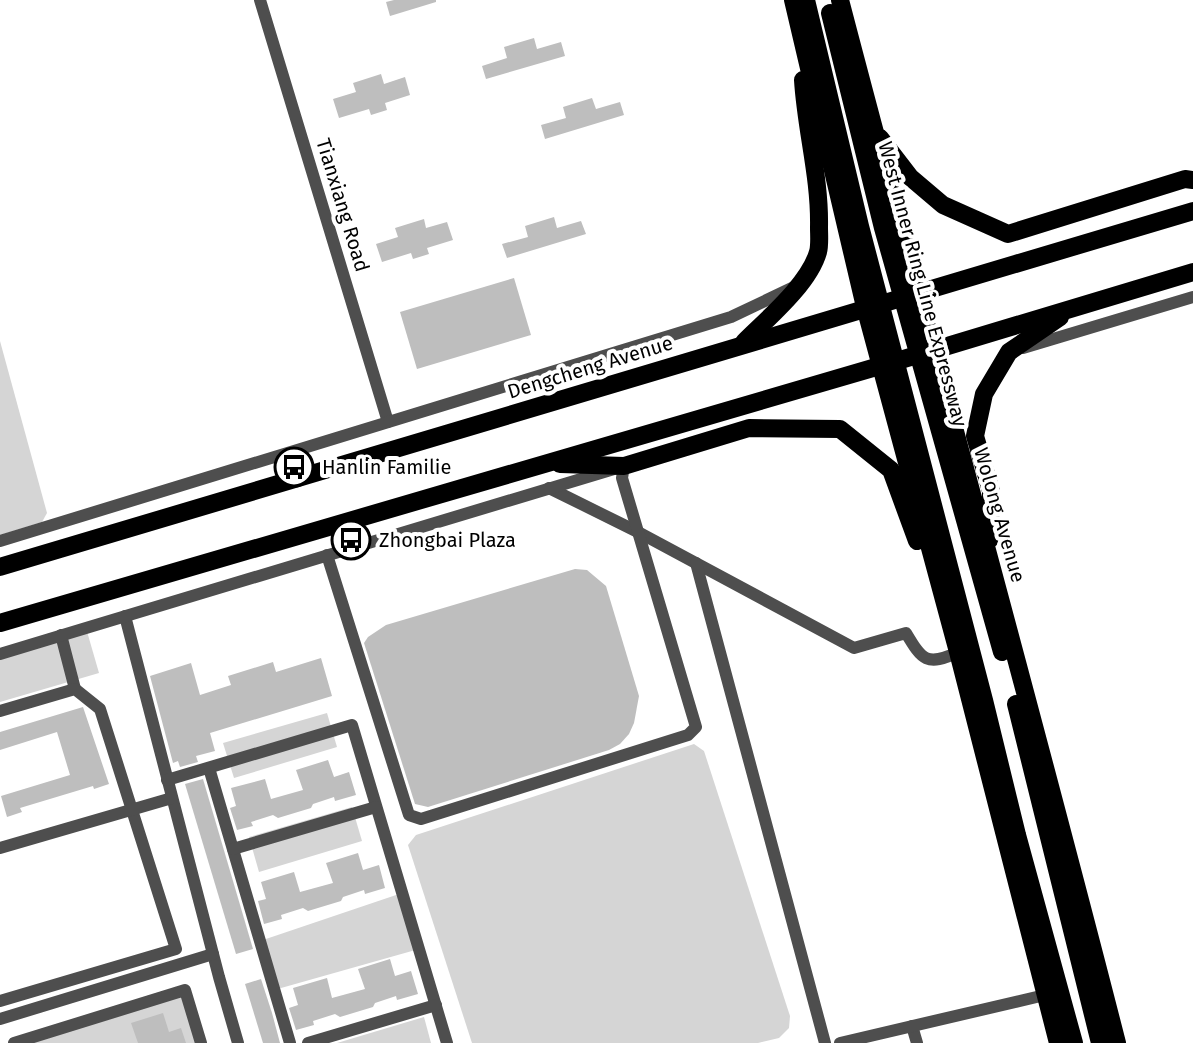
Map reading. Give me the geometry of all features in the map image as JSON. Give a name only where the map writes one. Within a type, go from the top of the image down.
[{"type":"highway","points":[[791,0],[865,307],[973,709],[1056,1043]]},
{"type":"highway","points":[[806,0],[860,226],[1017,835],[1074,1043]]},
{"type":"highway","name":"Wolong Avenue","points":[[837,2],[1012,641],[1117,1043]]},
{"type":"highway","name":"West Inner Ring Line Expressway","points":[[837,2],[883,228],[1015,701],[1100,1043]]},
{"type":"highway","points":[[742,344],[797,286],[818,252],[820,197],[805,111],[799,25]]},
{"type":"highway","points":[[874,131],[910,177],[943,205],[1008,234],[1190,178]]},
{"type":"highway","name":"Dengcheng Avenue","points":[[0,567],[1193,211]]},
{"type":"highway","points":[[0,623],[1193,272]]},
{"type":"highway","points":[[990,562],[991,491],[975,436],[984,394],[1009,352],[1074,307]]},
{"type":"highway","points":[[543,464],[624,466],[749,428],[840,429],[891,470],[958,652]]},
{"type":"highway","points":[[1012,641],[1042,732],[1123,1043]]},
{"type":"highway","points":[[973,709],[983,774],[1056,1043]]},
{"type":"street","name":"Tianxiang Road","points":[[260,0],[388,422]]},
{"type":"street","points":[[0,541],[731,317],[797,286]]},
{"type":"street","points":[[1009,352],[1193,297]]},
{"type":"street","points":[[0,654],[61,635],[549,488],[624,466],[622,478],[696,727],[688,735],[421,819],[409,815],[327,555]]},
{"type":"street","points":[[549,488],[854,648],[906,633],[919,655],[929,660],[943,659],[958,652]]},
{"type":"street","points":[[696,563],[825,1043]]},
{"type":"street","points":[[125,616],[238,1043]]},
{"type":"street","points":[[0,1001],[176,949],[100,709],[75,689],[61,635]]},
{"type":"street","points":[[0,711],[75,689]]},
{"type":"street","points":[[167,780],[352,725],[447,1043]]},
{"type":"street","points":[[209,768],[290,1043]]},
{"type":"street","points":[[0,848],[172,798]]},
{"type":"street","points":[[233,849],[376,807]]},
{"type":"street","points":[[0,1019],[213,954]]},
{"type":"street","points":[[14,1043],[185,990],[201,1043]]},
{"type":"street","points":[[840,1043],[1045,995]]},
{"type":"street","points":[[308,1043],[436,1005]]},
{"type":"street","points":[[912,1026],[917,1043]]},
{"type":"shaded area","points":[[0,341],[47,513],[42,522],[0,535]]},
{"type":"shaded area","points":[[86,628],[99,673],[0,702],[0,654]]},
{"type":"shaded area","points":[[327,713],[337,747],[234,778],[223,743]]},
{"type":"shaded area","points":[[694,744],[704,751],[790,1016],[789,1028],[779,1038],[758,1043],[472,1043],[408,845],[416,835]]},
{"type":"shaded area","points":[[352,807],[362,841],[259,872],[249,837]]},
{"type":"shaded area","points":[[402,893],[419,949],[274,990],[260,941]]},
{"type":"shaded area","points":[[185,990],[201,1043],[14,1043]]},
{"type":"shaded area","points":[[424,1017],[431,1043],[337,1043]]},
{"type":"building","points":[[386,2],[436,2],[390,16]]},
{"type":"building","points":[[534,38],[537,49],[561,42],[565,56],[486,79],[482,66],[507,58],[504,47]]},
{"type":"building","points":[[381,74],[384,84],[405,77],[410,95],[385,103],[387,110],[371,115],[369,109],[339,118],[333,99],[356,92],[353,83]]},
{"type":"building","points":[[592,98],[596,109],[620,102],[624,115],[545,139],[541,125],[566,118],[563,107]]},
{"type":"building","points":[[554,217],[557,228],[581,221],[586,234],[507,258],[502,244],[528,237],[525,226]]},
{"type":"building","points":[[424,219],[426,228],[447,222],[453,240],[427,248],[429,254],[413,259],[411,253],[382,262],[376,244],[398,237],[395,228]]},
{"type":"building","points":[[514,278],[531,335],[417,369],[400,312]]},
{"type":"building","points":[[575,569],[587,570],[606,586],[639,696],[629,734],[609,750],[428,807],[415,804],[364,643],[368,637],[386,625]]},
{"type":"building","points":[[321,658],[332,696],[210,733],[215,751],[196,756],[198,762],[180,767],[178,761],[173,763],[150,676],[191,663],[200,695],[231,685],[228,676],[273,662],[276,672]]},
{"type":"building","points":[[83,707],[109,784],[20,808],[22,812],[7,817],[1,796],[70,775],[57,732],[0,750],[0,732]]},
{"type":"building","points":[[328,760],[334,777],[349,772],[356,795],[335,801],[334,797],[278,818],[273,815],[251,822],[253,826],[237,830],[230,808],[236,806],[231,788],[265,779],[271,799],[303,790],[296,770]]},
{"type":"building","points":[[203,779],[253,949],[236,954],[185,784]]},
{"type":"building","points":[[358,853],[363,870],[379,865],[385,888],[365,894],[364,890],[308,911],[303,908],[264,924],[258,901],[266,899],[261,882],[294,872],[300,892],[333,883],[326,863]]},
{"type":"building","points":[[390,959],[395,976],[411,971],[418,994],[397,1000],[396,996],[340,1017],[335,1014],[296,1030],[289,1008],[298,1005],[293,988],[327,978],[332,998],[365,989],[358,969]]},
{"type":"building","points":[[261,979],[280,1043],[263,1043],[245,984]]},
{"type":"building","points":[[163,1013],[169,1032],[181,1028],[186,1043],[138,1043],[131,1023]]},
{"type":"place","name":"Hanlin Familie","points":[[294,467]]},
{"type":"place","name":"Zhongbai Plaza","points":[[351,540]]}]
